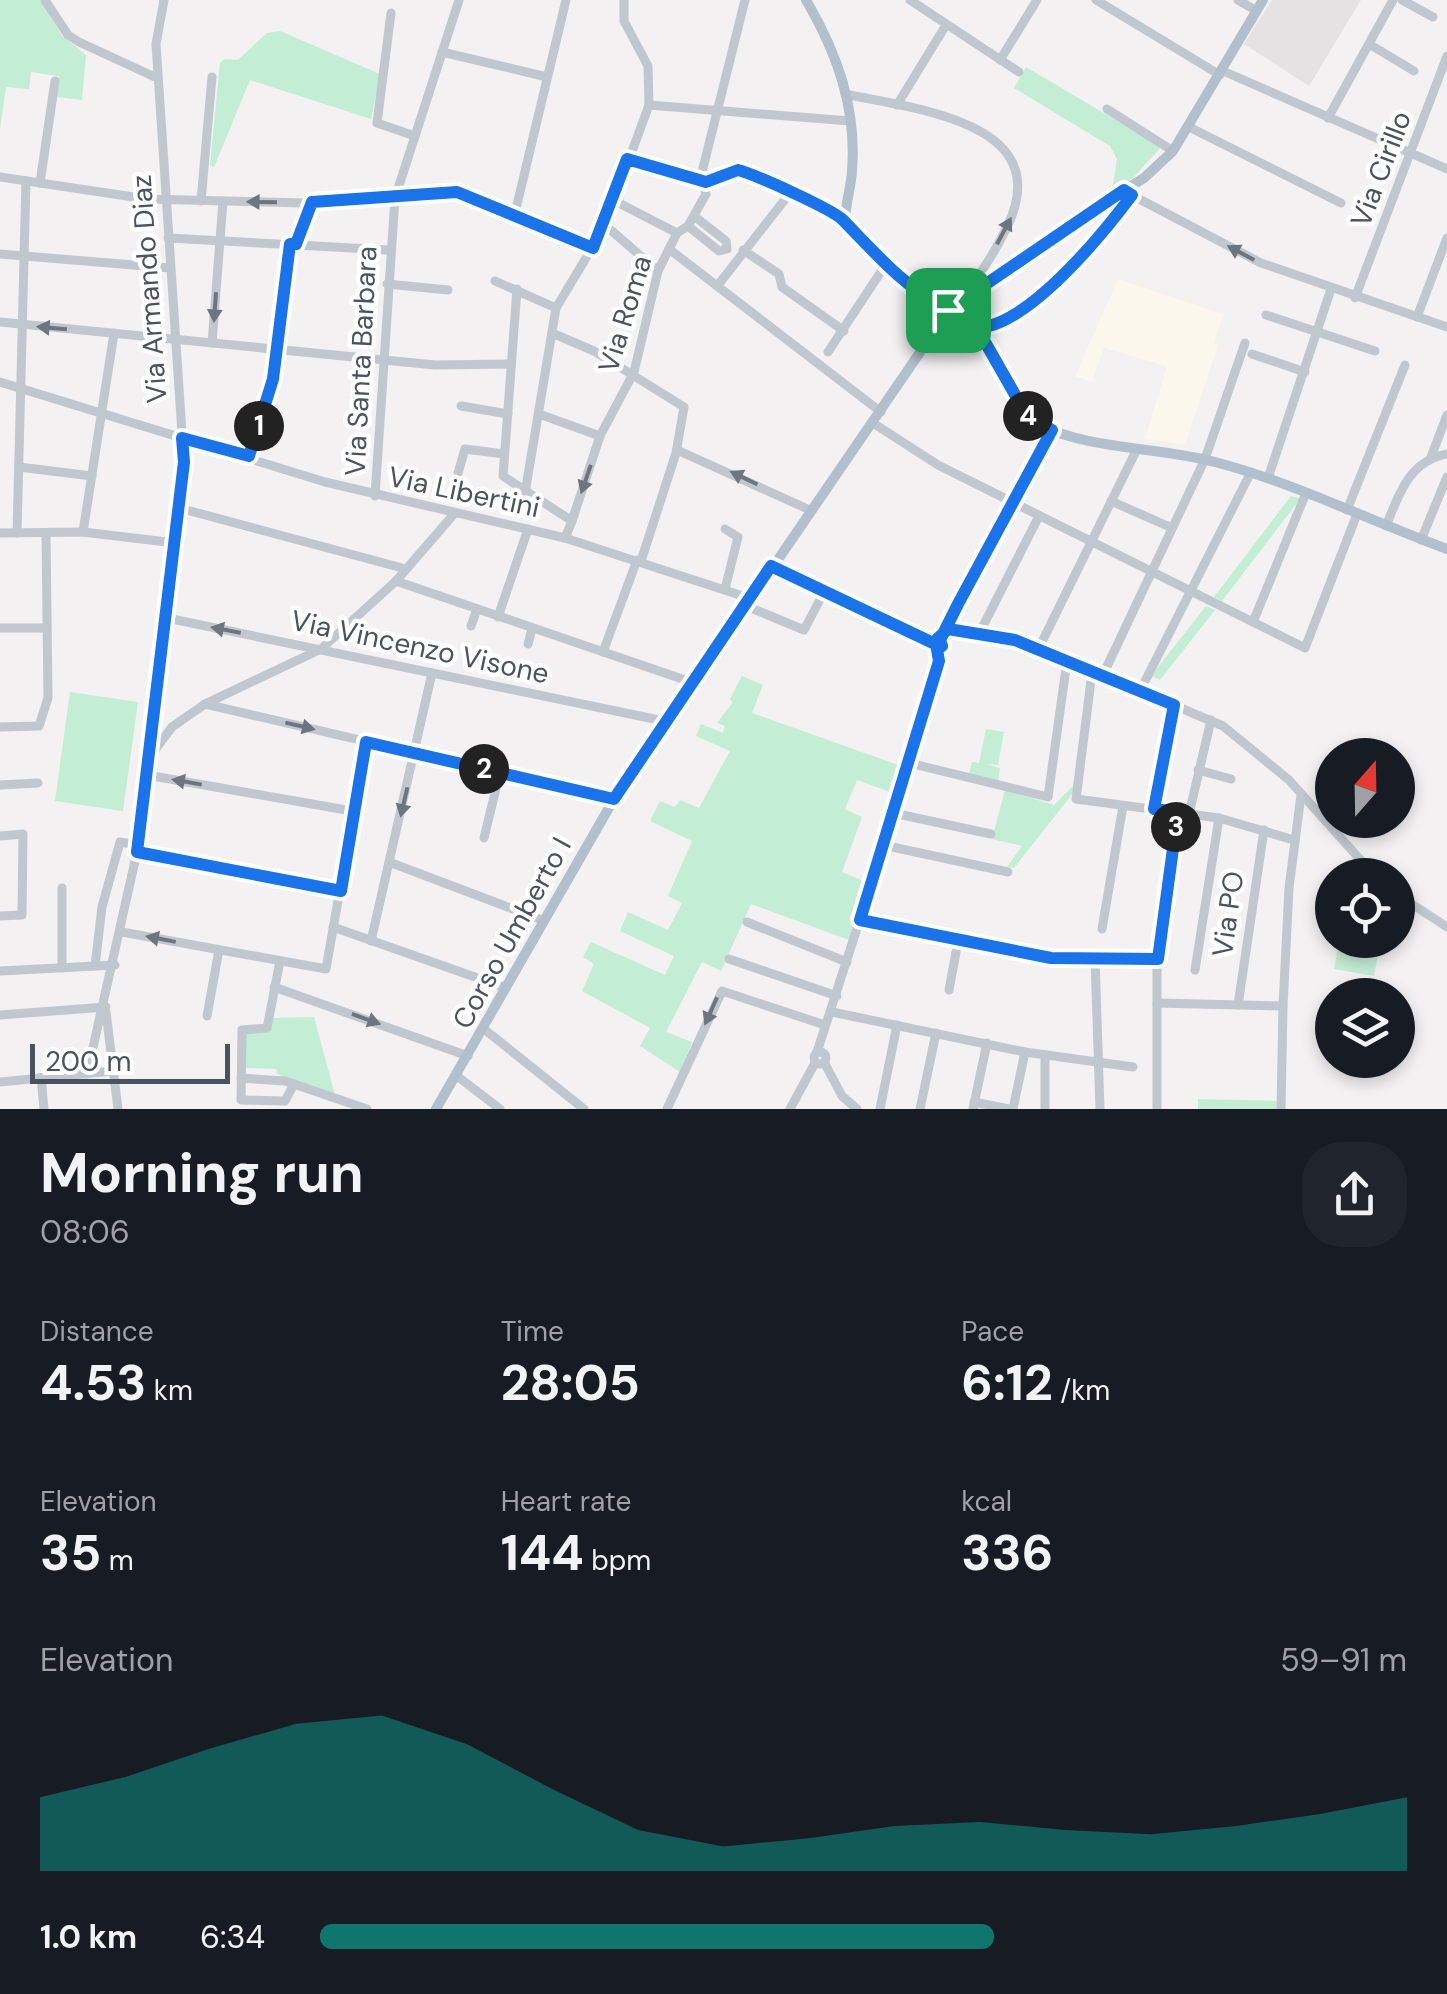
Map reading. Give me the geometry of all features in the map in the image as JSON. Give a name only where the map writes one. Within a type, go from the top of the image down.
[{"type":"main road","points":[[806,0],[834,49],[850,121],[852,167],[844,220],[886,264],[977,328],[1026,414],[1052,430],[1136,450],[1205,459],[1252,472],[1447,549]]},
{"type":"main road","name":"Corso Umberto I","points":[[436,1109],[614,799],[948,310],[1128,193],[1173,151],[1263,0]]},
{"type":"street","points":[[45,0],[68,34],[79,42],[157,78]]},
{"type":"street","name":"Via Armando Diaz","points":[[87,1074],[106,1008],[138,848],[179,508],[182,438],[157,78],[156,44],[164,0]]},
{"type":"street","name":"Via Santa Barbara","points":[[375,496],[386,284],[395,198],[459,0]]},
{"type":"street","points":[[515,213],[566,0]]},
{"type":"street","points":[[525,493],[556,308],[605,225],[649,105],[648,66],[624,21],[624,0]]},
{"type":"street","name":"Via Roma","points":[[565,538],[600,436],[632,375],[658,271],[677,234],[688,226],[706,194],[706,182],[701,176],[745,0]]},
{"type":"street","points":[[910,0],[925,4],[946,25],[1019,72]]},
{"type":"street","points":[[1000,60],[1037,0]]},
{"type":"street","points":[[1096,0],[1222,73],[1447,169]]},
{"type":"street","points":[[1238,0],[1257,11]]},
{"type":"street","points":[[1328,118],[1393,0]]},
{"type":"street","points":[[1402,0],[1433,17]]},
{"type":"street","points":[[391,12],[377,123],[414,136]]},
{"type":"street","points":[[897,105],[946,25]]},
{"type":"street","points":[[1370,44],[1414,71]]},
{"type":"street","points":[[442,52],[547,77]]},
{"type":"street","name":"Via Cirillo","points":[[1355,298],[1447,56]]},
{"type":"street","points":[[201,200],[212,77]]},
{"type":"street","points":[[40,184],[55,80]]},
{"type":"street","points":[[845,94],[897,105],[988,135],[1007,151],[1018,174],[1019,198],[1004,232],[969,289],[948,310]]},
{"type":"street","points":[[649,105],[850,121]]},
{"type":"street","points":[[1107,109],[1173,151]]},
{"type":"street","points":[[1190,127],[1341,203]]},
{"type":"street","points":[[627,159],[706,182],[738,170],[844,220]]},
{"type":"street","points":[[0,177],[164,198],[222,201],[312,202],[457,192],[593,248]]},
{"type":"street","points":[[17,533],[21,256],[26,181]]},
{"type":"street","points":[[718,285],[790,193]]},
{"type":"street","points":[[977,328],[1010,319],[1046,289],[1128,193],[1260,263],[1447,327]]},
{"type":"street","points":[[612,200],[677,234]]},
{"type":"street","points":[[212,343],[222,201]]},
{"type":"street","points":[[249,456],[273,379],[293,244],[312,202]]},
{"type":"street","points":[[688,226],[718,250],[727,249],[726,241],[694,216]]},
{"type":"street","points":[[605,225],[658,271]]},
{"type":"street","points":[[168,238],[389,250]]},
{"type":"street","points":[[1417,317],[1447,238]]},
{"type":"street","points":[[669,249],[825,357],[880,412]]},
{"type":"street","points":[[742,250],[779,274],[782,287],[844,331]]},
{"type":"street","points":[[0,254],[170,268]]},
{"type":"street","points":[[825,357],[886,264]]},
{"type":"street","points":[[495,281],[556,308]]},
{"type":"street","points":[[386,284],[448,290]]},
{"type":"street","points":[[1268,478],[1331,288]]},
{"type":"street","points":[[517,289],[503,476],[572,521]]},
{"type":"street","points":[[1266,314],[1375,351]]},
{"type":"street","points":[[0,322],[435,365],[511,364]]},
{"type":"street","points":[[552,333],[594,351],[684,407],[676,450],[603,652]]},
{"type":"street","points":[[82,532],[114,334]]},
{"type":"street","points":[[1245,343],[1205,459],[1097,675],[1076,799],[1219,818],[1294,840]]},
{"type":"street","points":[[1252,354],[1305,372]]},
{"type":"street","points":[[873,422],[938,465],[1305,648],[1405,365]]},
{"type":"street","name":"Via Libertini","points":[[0,382],[375,496],[528,529],[639,560],[725,589],[804,630],[824,592]]},
{"type":"street","points":[[462,406],[508,414]]},
{"type":"street","points":[[539,414],[600,436]]},
{"type":"street","points":[[1386,526],[1405,481],[1431,457],[1447,415]]},
{"type":"street","points":[[790,1109],[819,1059],[825,1026],[910,764],[935,676],[937,644],[1052,430]]},
{"type":"street","points":[[458,474],[465,449],[504,454]]},
{"type":"street","points":[[676,450],[810,510]]},
{"type":"street","points":[[1039,648],[1136,450]]},
{"type":"street","points":[[1431,457],[1447,454]]},
{"type":"street","points":[[20,467],[92,476]]},
{"type":"street","points":[[1138,693],[1252,472]]},
{"type":"street","points":[[1421,540],[1447,476]]},
{"type":"street","points":[[1253,622],[1306,493]]},
{"type":"street","points":[[1112,501],[1172,528]]},
{"type":"street","points":[[179,508],[406,569]]},
{"type":"street","points":[[149,757],[172,726],[205,704],[322,648],[396,580],[454,514]]},
{"type":"street","points":[[980,632],[1039,516]]},
{"type":"street","points":[[498,617],[528,529]]},
{"type":"street","points":[[725,529],[738,537],[725,589]]},
{"type":"street","points":[[0,533],[82,532],[176,542]]},
{"type":"street","points":[[0,727],[40,726],[48,698],[46,533]]},
{"type":"street","points":[[771,566],[937,644]]},
{"type":"street","points":[[396,580],[691,682]]},
{"type":"street","points":[[470,626],[477,609]]},
{"type":"street","name":"Via Vincenzo Visone","points":[[167,618],[664,721]]},
{"type":"street","points":[[0,628],[46,628]]},
{"type":"street","points":[[528,644],[532,629]]},
{"type":"street","points":[[948,629],[980,632],[1039,648],[1138,693],[1210,720],[1272,764],[1358,858]]},
{"type":"street","points":[[910,764],[1048,797],[1067,661]]},
{"type":"street","points":[[371,941],[432,673]]},
{"type":"street","points":[[205,704],[614,799]]},
{"type":"street","points":[[1154,809],[1174,705]]},
{"type":"street","points":[[1156,1109],[1158,959],[1184,813],[1210,720]]},
{"type":"street","points":[[122,932],[326,969],[366,742]]},
{"type":"street","points":[[1198,770],[1231,779]]},
{"type":"street","points":[[484,838],[500,772]]},
{"type":"street","points":[[147,775],[352,811]]},
{"type":"street","points":[[0,786],[38,783]]},
{"type":"street","points":[[1281,1109],[1283,1006],[1294,840],[1301,795]]},
{"type":"street","points":[[1102,929],[1122,806]]},
{"type":"street","points":[[893,813],[991,834]]},
{"type":"street","points":[[1196,970],[1219,818]]},
{"type":"street","name":"Via PO","points":[[1238,1005],[1264,830]]},
{"type":"street","points":[[0,836],[24,834],[22,915],[0,916]]},
{"type":"street","points":[[95,966],[112,862],[120,842],[341,891]]},
{"type":"street","points":[[883,845],[1008,872]]},
{"type":"street","points":[[388,862],[542,920]]},
{"type":"street","points":[[62,888],[62,968]]},
{"type":"street","points":[[1415,907],[1447,927]]},
{"type":"street","points":[[860,920],[1051,958],[1158,959]]},
{"type":"street","points":[[748,922],[847,962]]},
{"type":"street","points":[[333,927],[506,988]]},
{"type":"street","points":[[949,990],[958,941]]},
{"type":"street","points":[[207,1016],[219,950]]},
{"type":"street","points":[[1095,958],[1100,1109]]},
{"type":"street","points":[[729,959],[837,996]]},
{"type":"street","points":[[280,962],[266,1028],[242,1030],[241,1100],[285,1101],[294,1084]]},
{"type":"street","points":[[0,971],[115,966]]},
{"type":"street","points":[[274,987],[468,1056]]},
{"type":"street","points":[[667,1109],[722,991],[825,1026]]},
{"type":"street","points":[[1156,1003],[1283,1006]]},
{"type":"street","points":[[0,1014],[106,1008],[118,1109]]},
{"type":"street","points":[[832,1012],[1024,1052],[1133,1067]]},
{"type":"street","points":[[880,1109],[896,1025]]},
{"type":"street","points":[[484,1029],[584,1109]]},
{"type":"street","points":[[98,1038],[104,1033],[110,1040]]},
{"type":"street","points":[[920,1109],[936,1033]]},
{"type":"street","points":[[987,1043],[973,1106],[1011,1109],[1024,1052]]},
{"type":"street","points":[[1044,1055],[1045,1109]]},
{"type":"street","points":[[819,1059],[854,1108]]},
{"type":"street","points":[[0,1082],[113,1071]]},
{"type":"street","points":[[457,1076],[500,1109]]},
{"type":"street","points":[[41,1077],[44,1109]]},
{"type":"street","points":[[241,1078],[294,1084],[367,1109]]},
{"type":"shaded area","points":[[1272,0],[1361,0],[1309,86],[1244,44]]},
{"type":"shaded area","points":[[1118,279],[1223,314],[1214,343],[1218,345],[1185,445],[1145,439],[1167,366],[1104,348],[1092,382],[1075,376]]},
{"type":"green space","points":[[0,0],[41,0],[62,36],[86,55],[82,100],[57,97],[59,76],[31,72],[29,89],[6,87],[0,129]]},
{"type":"green space","points":[[280,31],[380,74],[371,119],[250,80],[214,167],[210,165],[220,63],[225,59],[238,60],[267,33]]},
{"type":"green space","points":[[1026,67],[1161,147],[1133,178],[1112,191],[1117,159],[1110,146],[1014,88]]},
{"type":"green space","points":[[1291,496],[1300,499],[1222,601],[1214,597]]},
{"type":"green space","points":[[1206,606],[1215,610],[1160,680],[1151,676]]},
{"type":"green space","points":[[742,676],[763,685],[752,713],[901,766],[896,794],[857,780],[845,809],[862,817],[842,872],[866,882],[849,940],[751,904],[721,971],[702,962],[666,1032],[692,1042],[680,1072],[640,1046],[650,1028],[582,991],[594,964],[583,957],[591,942],[665,975],[674,956],[620,931],[628,912],[668,930],[682,903],[668,896],[692,841],[650,821],[660,801],[675,807],[680,800],[699,808],[730,751],[696,736],[701,724],[723,733],[725,726],[717,723],[733,702],[730,699]]},
{"type":"green space","points":[[70,692],[138,702],[123,811],[55,801]]},
{"type":"green space","points":[[986,729],[1004,732],[998,765],[987,764],[1000,768],[998,781],[969,774],[972,762],[979,763]]},
{"type":"green space","points":[[1075,784],[1073,793],[1014,868],[1007,867],[1022,846],[992,839],[1005,790],[1054,805]]},
{"type":"green space","points":[[1336,958],[1377,958],[1374,976],[1334,969]]},
{"type":"green space","points":[[314,1017],[335,1095],[277,1074],[276,1069],[246,1068],[246,1033],[270,1032],[273,1018]]},
{"type":"green space","points":[[1198,1099],[1278,1101],[1279,1109],[1198,1109]]},
{"type":"route","points":[[948,310],[930,300],[864,245],[844,220],[738,170],[699,182],[627,159],[609,215],[593,248],[457,192],[312,202],[296,244],[290,244],[273,379],[249,456],[182,438],[184,462],[137,852],[341,891],[366,742],[614,799],[771,566],[933,643],[948,629],[988,632],[1039,648],[1174,705],[1154,809],[1178,812],[1158,959],[1051,958],[860,920],[917,743],[939,661],[937,649],[943,643],[940,640],[948,629],[1052,430],[1026,414],[977,328],[1010,319],[1046,289],[1132,195],[1124,190],[989,278],[948,310]]}]
